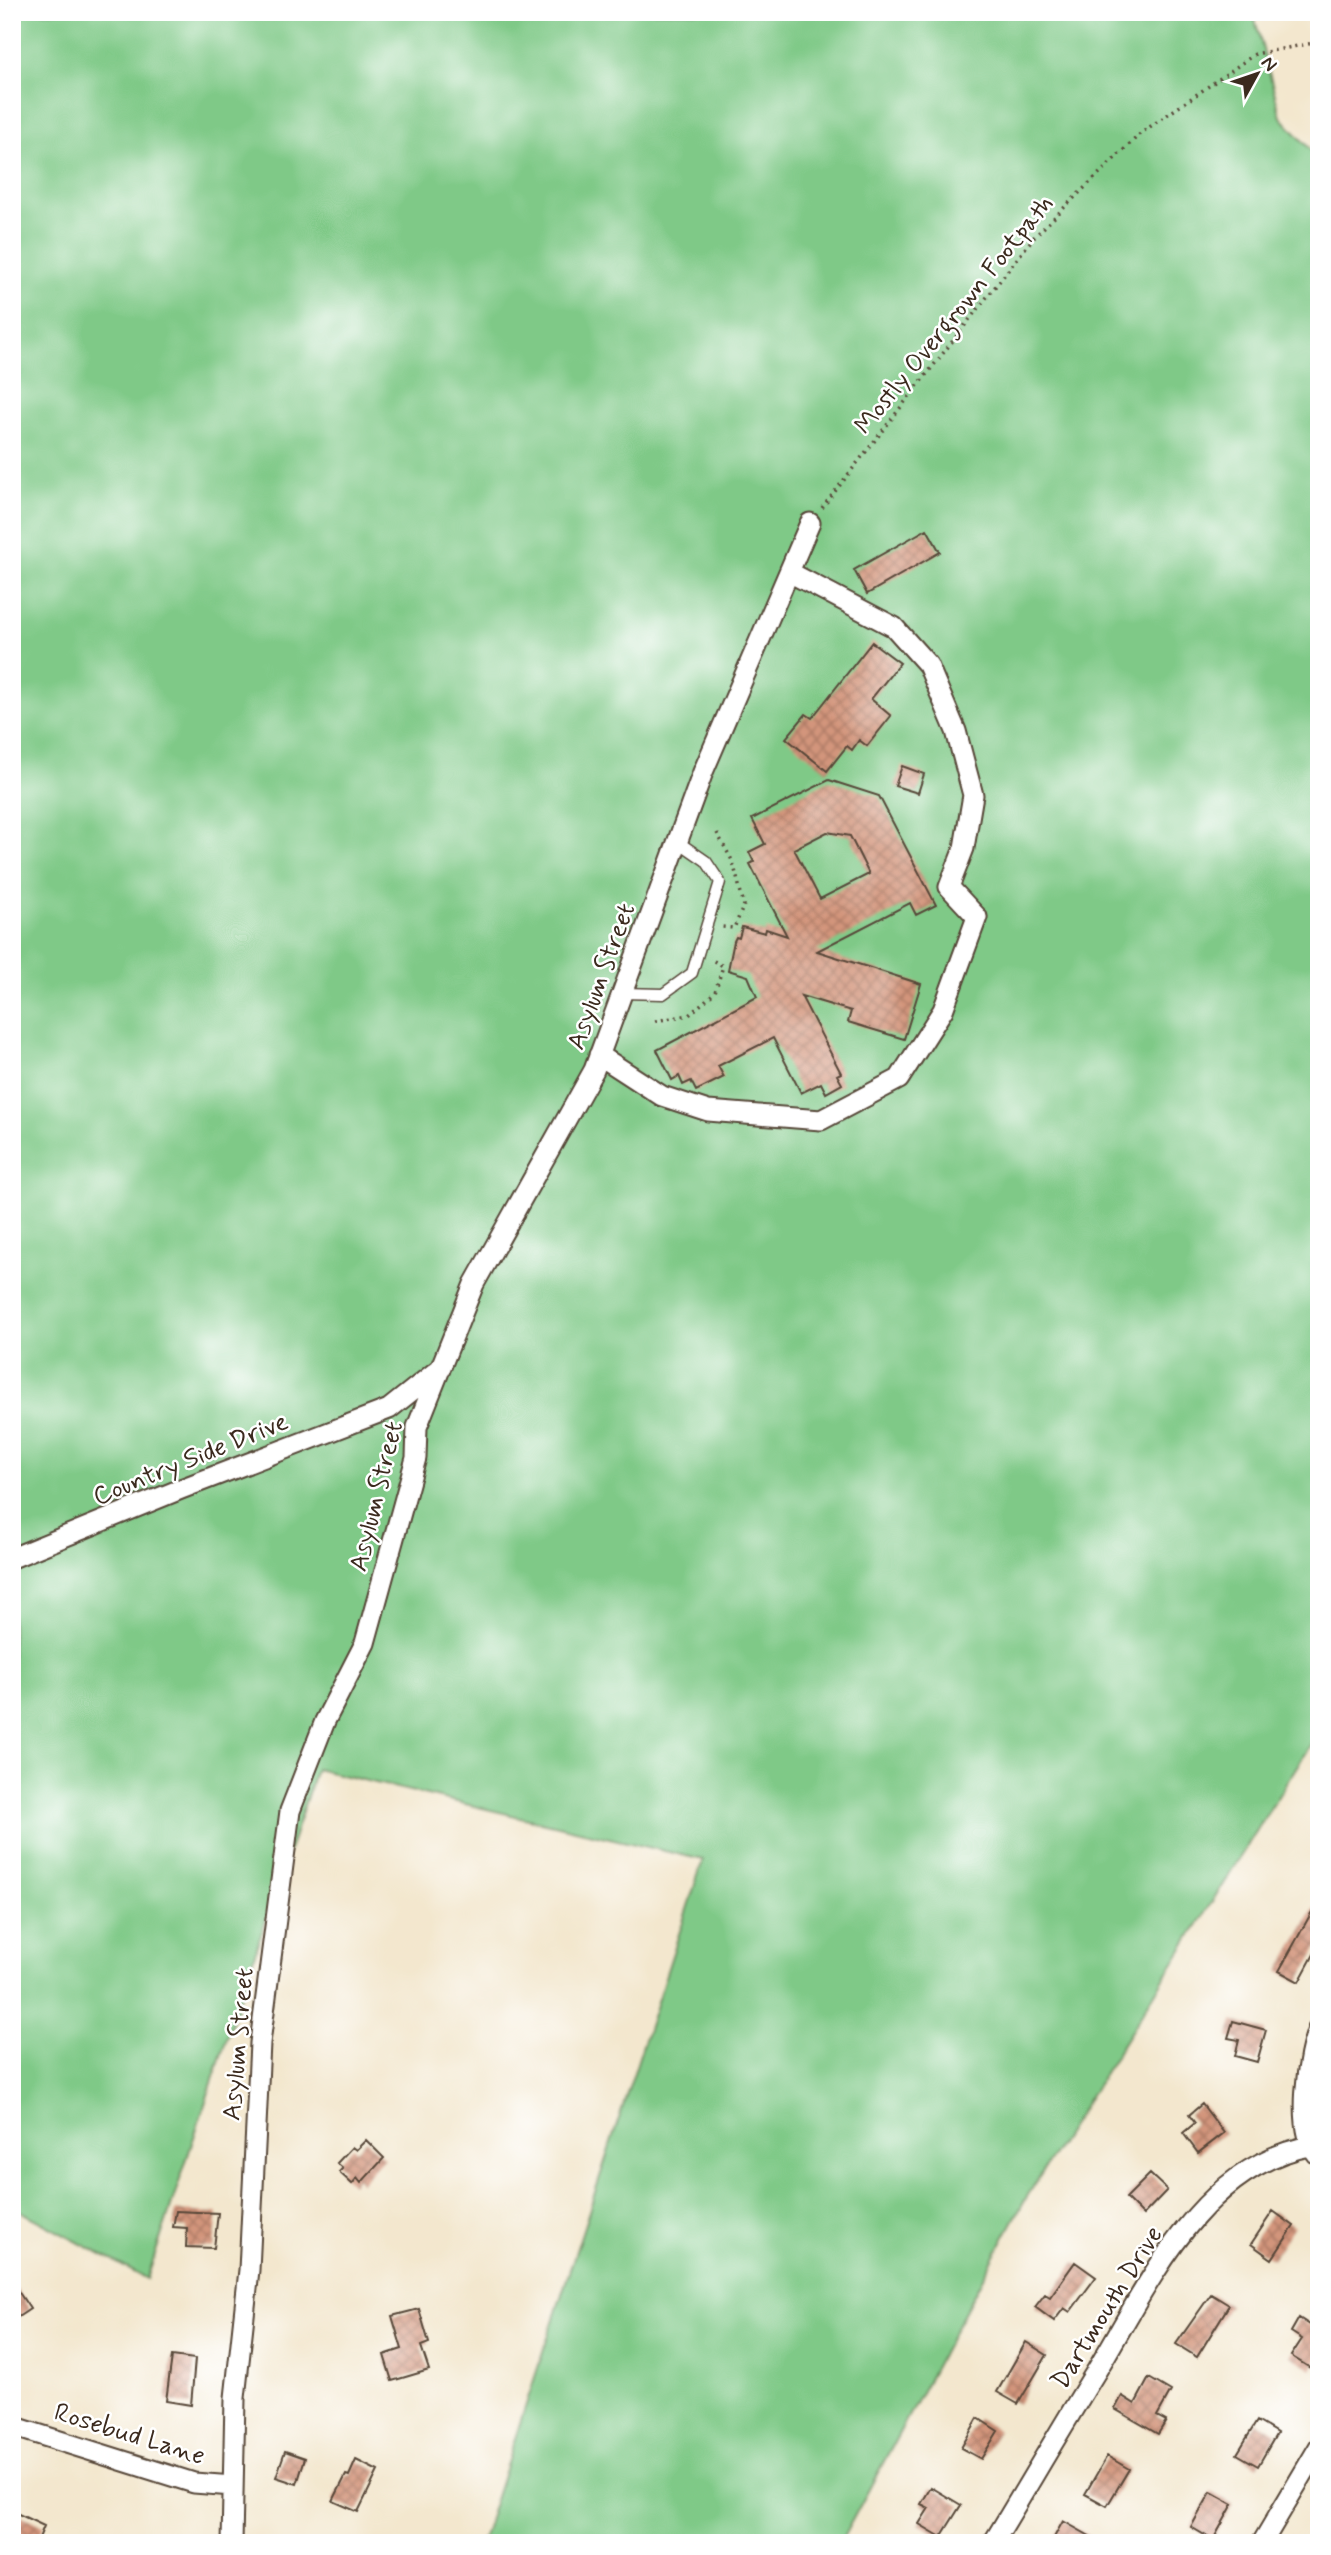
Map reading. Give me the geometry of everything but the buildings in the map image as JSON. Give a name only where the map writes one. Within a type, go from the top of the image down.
[{"type":"street","name":"Asylum Street","points":[[232,2543],[235,2398],[249,2270],[260,2043],[290,1811],[325,1721],[365,1643],[416,1458],[417,1427],[474,1284],[594,1069],[703,772],[810,523]]},
{"type":"street","points":[[599,1055],[662,1096],[708,1111],[821,1120],[899,1079],[943,1010],[977,917],[949,887],[964,848],[973,795],[956,731],[928,665],[894,627],[789,572]]},
{"type":"street","name":"Country Side Drive","points":[[12,1558],[389,1409],[440,1369]]},
{"type":"street","points":[[389,1409],[402,1410],[417,1427]]},
{"type":"street","points":[[1315,2151],[1306,2087],[1308,2063],[1319,2027]]},
{"type":"street","name":"Dartmouth Drive","points":[[993,2543],[1156,2271],[1189,2225],[1217,2196],[1252,2170],[1286,2152],[1315,2151]]},
{"type":"street","name":"Rosebud Lane","points":[[12,2426],[194,2483],[233,2486]]},
{"type":"street","points":[[1262,2543],[1319,2447]]},
{"type":"lane","points":[[622,993],[663,994],[692,973],[720,882],[706,861],[677,841]]},
{"type":"path","name":"Mostly Overgrown Footpath","points":[[810,523],[1034,237],[1142,133],[1255,54],[1319,42]]},
{"type":"green space","points":[[12,12],[1253,12],[1281,117],[1319,159],[1319,1731],[1023,2203],[840,2543],[481,2543],[703,1860],[316,1769],[147,2279],[12,2207]]}]
